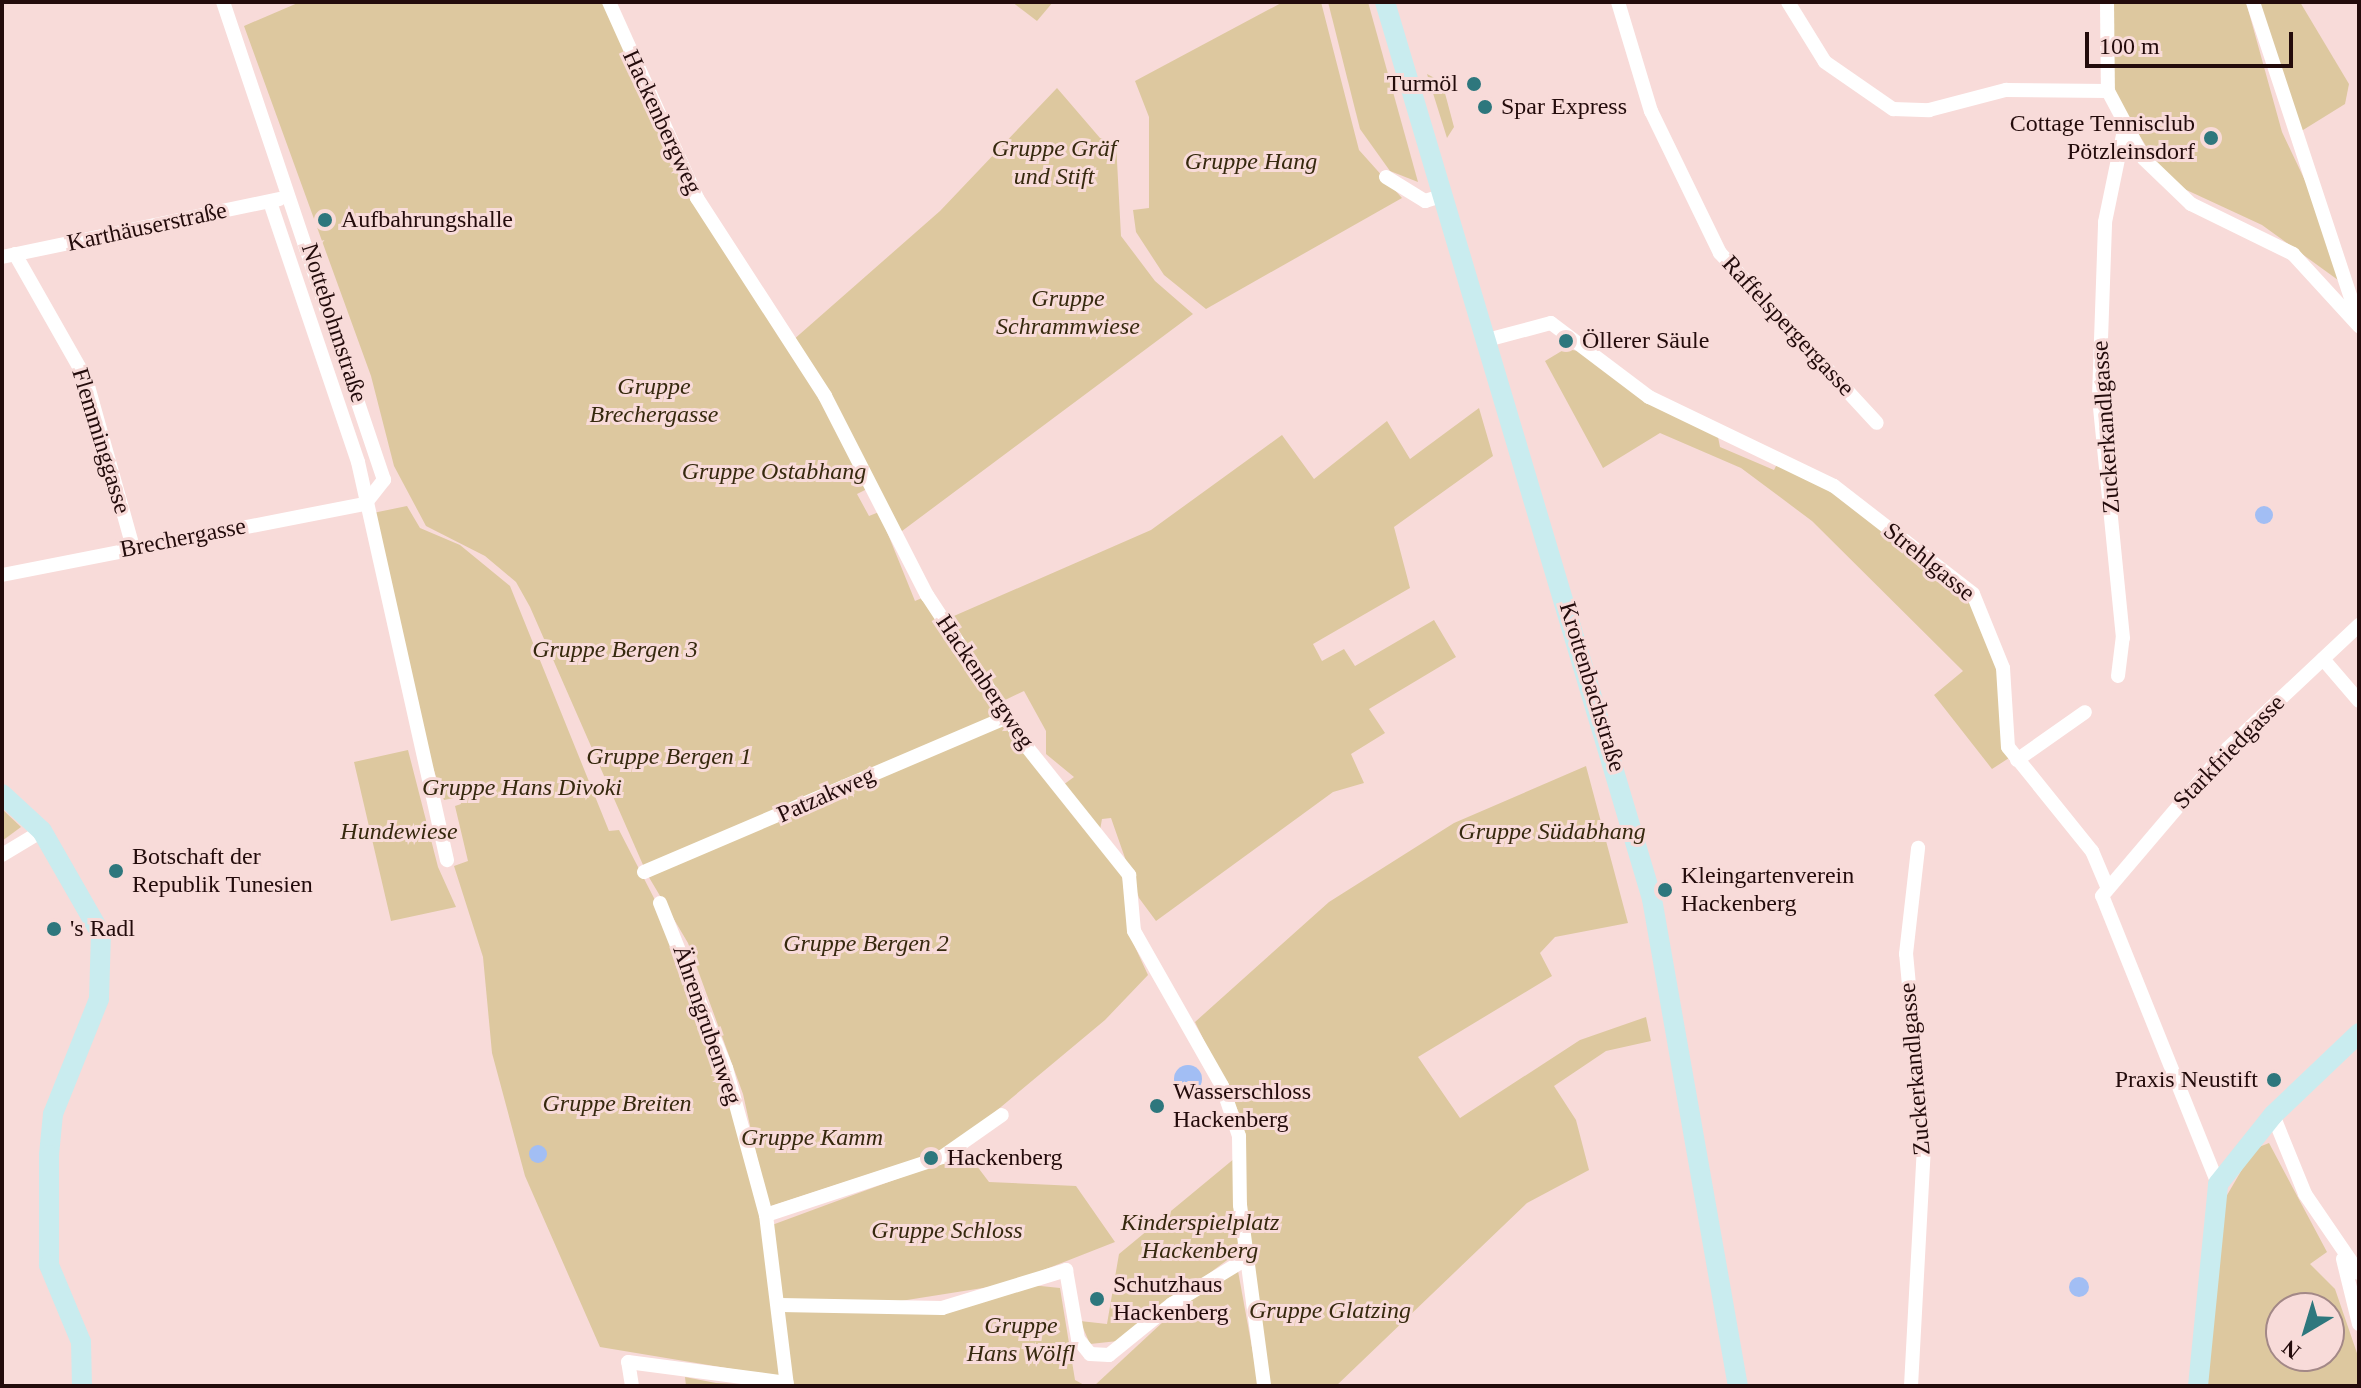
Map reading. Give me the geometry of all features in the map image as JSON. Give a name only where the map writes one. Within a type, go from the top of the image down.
[{"type":"main road","name":"Krottenbachstraße","points":[[1385,2],[1445,195],[1652,899],[1738,1386]]},
{"type":"main road","points":[[2,794],[42,831],[90,910],[104,964],[89,1032],[53,1114],[49,1155],[49,1265],[81,1342],[82,1386]]},
{"type":"main road","points":[[2198,1386],[2218,1184],[2273,1115],[2359,1033]]},
{"type":"street","name":"Nottebohmstraße","points":[[223,2],[291,195],[384,480],[365,504]]},
{"type":"street","name":"Hackenbergweg","points":[[609,2],[697,198],[825,396],[927,595],[1007,717],[1129,875],[1134,931],[1229,1103],[1239,1136],[1246,1259],[1264,1386]]},
{"type":"street","name":"Raffelspergergasse","points":[[1618,2],[1651,111],[1720,253],[1877,423]]},
{"type":"street","points":[[1788,2],[1825,62],[1893,109],[1929,110],[2006,90],[2108,91]]},
{"type":"street","points":[[2107,2],[2108,91],[2124,130],[2179,195],[2293,254],[2359,325]]},
{"type":"street","points":[[2253,2],[2359,325]]},
{"type":"street","name":"Zuckerkandlgasse","points":[[2118,676],[2123,638],[2099,352],[2105,222],[2124,130]]},
{"type":"street","points":[[1386,177],[1425,201],[1445,195]]},
{"type":"street","name":"Karthäuserstraße","points":[[8,256],[270,202],[291,195]]},
{"type":"street","name":"Nottebohmstraße","points":[[270,202],[332,375],[447,860]]},
{"type":"street","name":"Flemminggasse","points":[[8,256],[86,379],[133,547]]},
{"type":"street","name":"Strehlgasse","points":[[1487,340],[1551,323],[1649,397],[1834,486],[1973,594],[1998,644],[2008,747],[2075,826],[2107,887],[2102,909],[2218,1184]]},
{"type":"street","name":"Brechergasse","points":[[2,575],[365,504]]},
{"type":"street","name":"Starkfriedgasse","points":[[2107,887],[2221,756],[2359,625]]},
{"type":"street","points":[[2323,659],[2359,701]]},
{"type":"street","points":[[2017,760],[2085,712]]},
{"type":"street","name":"Patzakweg","points":[[644,872],[1007,717]]},
{"type":"street","points":[[2,855],[42,831]]},
{"type":"street","name":"Zuckerkandlgasse","points":[[1911,1386],[1924,1144],[1906,954],[1918,848]]},
{"type":"street","name":"Ährengrubenweg","points":[[660,903],[726,1068],[766,1215],[780,1305],[787,1385]]},
{"type":"street","points":[[766,1215],[942,1157],[1002,1115]]},
{"type":"street","points":[[2273,1115],[2305,1194],[2343,1257],[2359,1273]]},
{"type":"street","points":[[2343,1257],[2359,1324]]},
{"type":"street","points":[[780,1305],[942,1308],[1066,1270],[1078,1339],[1090,1354],[1109,1355],[1172,1304],[1246,1259]]},
{"type":"street","points":[[632,1386],[628,1362],[787,1385]]},
{"type":"green space","points":[[300,2],[603,2],[696,203],[820,393],[867,489],[857,494],[869,516],[879,512],[915,601],[922,598],[947,619],[1151,530],[1282,435],[1314,479],[1387,421],[1410,459],[1479,408],[1493,456],[1394,527],[1410,588],[1313,644],[1322,661],[1344,649],[1355,666],[1434,620],[1456,657],[1369,709],[1385,733],[1351,754],[1364,783],[1333,792],[1156,921],[1139,898],[1111,818],[1102,819],[1100,830],[1063,785],[1074,777],[1046,754],[1046,731],[1024,691],[1003,701],[1122,874],[1130,936],[1148,975],[1105,1020],[953,1147],[768,1207],[743,1094],[688,943],[647,874],[530,607],[516,582],[485,556],[426,526],[394,466],[371,376],[244,26]]},
{"type":"green space","points":[[1012,2],[1053,2],[1037,21]]},
{"type":"green space","name":"Gruppe Hang","points":[[1283,2],[1321,2],[1359,150],[1402,198],[1206,309],[1164,275],[1136,232],[1133,210],[1149,208],[1149,117],[1135,81]]},
{"type":"green space","points":[[1328,2],[1368,2],[1418,182],[1390,171],[1360,129]]},
{"type":"green space","name":"Cottage Tennisclub Pötzleinsdorf","points":[[2110,2],[2246,2],[2282,132],[2329,231],[2338,280],[2262,225],[2180,187],[2156,162],[2113,93]]},
{"type":"green space","points":[[2258,2],[2300,2],[2349,84],[2345,104],[2295,135]]},
{"type":"green space","points":[[1427,74],[1442,82],[1454,127],[1447,138]]},
{"type":"green space","points":[[1057,88],[1100,138],[1116,142],[1121,236],[1155,281],[1193,314],[898,534],[792,341],[940,211]]},
{"type":"green space","points":[[1565,349],[1579,351],[1642,400],[1718,437],[1720,447],[1774,470],[1779,460],[1816,478],[1969,595],[1998,655],[2009,758],[1992,769],[1934,695],[1963,671],[1812,521],[1741,468],[1660,433],[1603,468],[1545,361]]},
{"type":"green space","name":"Gruppe Breiten","points":[[407,506],[420,528],[460,545],[510,586],[609,831],[619,830],[673,935],[718,1056],[759,1207],[780,1377],[600,1347],[525,1176],[492,1053],[483,957],[454,866],[468,861],[455,806],[461,804],[459,797],[444,800],[426,747],[373,513]]},
{"type":"green space","name":"Hundewiese","points":[[408,750],[438,867],[456,907],[391,921],[354,762]]},
{"type":"green space","points":[[1586,766],[1628,923],[1555,937],[1540,953],[1552,976],[1418,1057],[1460,1118],[1580,1040],[1646,1017],[1651,1041],[1606,1051],[1554,1086],[1576,1120],[1589,1170],[1527,1203],[1336,1386],[1270,1386],[1244,1202],[1243,1121],[1195,1022],[1329,902],[1454,823]]},
{"type":"green space","points":[[2,809],[21,827],[2,841]]},
{"type":"green space","points":[[2269,1143],[2327,1252],[2310,1264],[2336,1292],[2265,1292],[2265,1372],[2345,1372],[2345,1318],[2359,1359],[2359,1386],[2206,1386],[2223,1202],[2254,1149]]},
{"type":"green space","points":[[967,1153],[989,1182],[1076,1186],[1115,1242],[1008,1284],[888,1303],[951,1312],[1031,1285],[1060,1288],[1075,1380],[1086,1386],[791,1386],[772,1225]]},
{"type":"green space","name":"Kinderspielplatz Hackenberg","points":[[1235,1158],[1238,1252],[1118,1341],[1090,1344],[1080,1321],[1107,1324],[1119,1254]]},
{"type":"green space","points":[[1238,1271],[1259,1386],[1094,1386],[1178,1308]]},
{"type":"green space","points":[[685,1377],[716,1383],[767,1386],[686,1386]]},
{"type":"water","points":[[2264,506],[2273,515],[2264,524],[2255,515]]},
{"type":"water","points":[[1188,1065],[1198,1069],[1202,1079],[1198,1089],[1188,1093],[1178,1089],[1174,1079],[1178,1069]]},
{"type":"water","points":[[538,1145],[547,1154],[538,1163],[529,1154]]},
{"type":"water","points":[[2079,1277],[2086,1280],[2089,1287],[2086,1294],[2079,1297],[2072,1294],[2069,1287],[2072,1280]]},
{"type":"place","name":"Turmöl","points":[[1474,84]]},
{"type":"place","name":"Spar Express","points":[[1485,107]]},
{"type":"place","name":"Cottage Tennisclub Pötzleinsdorf","points":[[2211,138]]},
{"type":"place","name":"Aufbahrungshalle","points":[[325,220]]},
{"type":"place","name":"Öllerer Säule","points":[[1566,341]]},
{"type":"place","name":"Botschaft der Republik Tunesien","points":[[116,871]]},
{"type":"place","name":"Kleingartenverein Hackenberg","points":[[1665,890]]},
{"type":"place","name":"'s Radl","points":[[54,929]]},
{"type":"place","name":"Praxis Neustift","points":[[2274,1080]]},
{"type":"place","name":"Wasserschloss Hackenberg","points":[[1157,1106]]},
{"type":"place","name":"Hackenberg","points":[[931,1158]]},
{"type":"place","name":"Schutzhaus Hackenberg","points":[[1097,1299]]},
{"type":"park label","name":"Gruppe Gräf und Stift","points":[[1054,163]]},
{"type":"park label","name":"Gruppe Schrammwiese","points":[[1068,313]]},
{"type":"park label","name":"Gruppe Brechergasse","points":[[654,401]]},
{"type":"park label","name":"Gruppe Ostabhang","points":[[774,472]]},
{"type":"park label","name":"Gruppe Bergen 3","points":[[615,650]]},
{"type":"park label","name":"Gruppe Bergen 1","points":[[669,757]]},
{"type":"park label","name":"Gruppe Hans Divoki","points":[[522,788]]},
{"type":"park label","name":"Gruppe Südabhang","points":[[1552,832]]},
{"type":"park label","name":"Gruppe Bergen 2","points":[[866,944]]},
{"type":"park label","name":"Gruppe Kamm","points":[[812,1138]]},
{"type":"park label","name":"Gruppe Schloss","points":[[947,1231]]},
{"type":"park label","name":"Gruppe Glatzing","points":[[1330,1311]]},
{"type":"park label","name":"Gruppe Hans Wölfl","points":[[1021,1340]]}]
